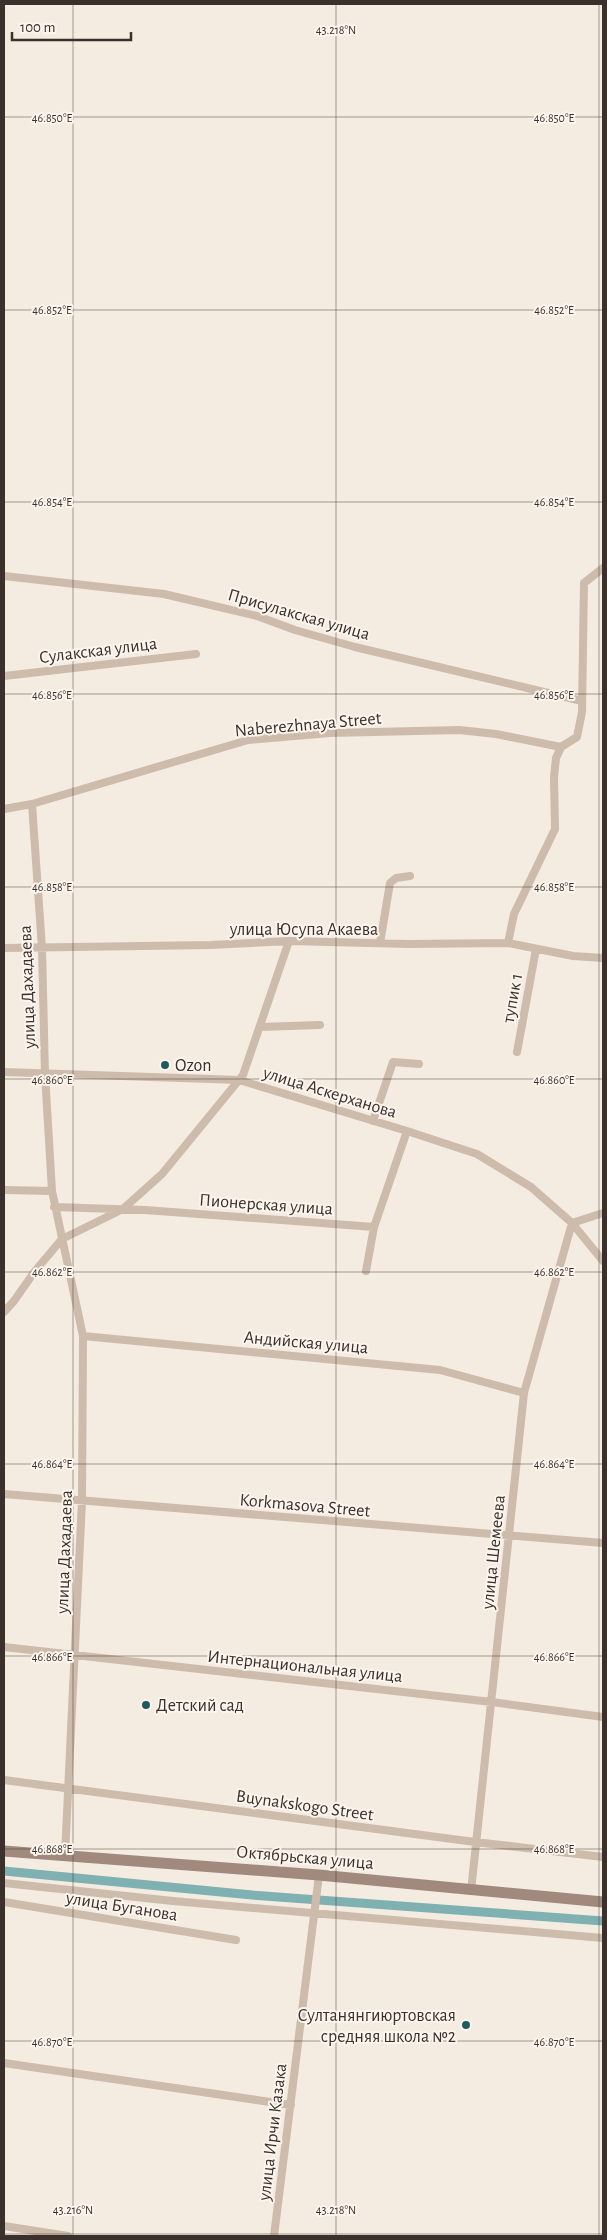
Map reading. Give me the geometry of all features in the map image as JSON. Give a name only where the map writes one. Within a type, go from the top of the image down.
[{"type":"street","points":[[508,943],[514,914],[555,829],[554,777],[556,758],[561,747],[577,738],[582,701],[584,584],[603,568]]},
{"type":"street","name":"Присулакская улица","points":[[4,576],[164,594],[257,616],[295,630],[355,647],[582,701]]},
{"type":"street","name":"Сулакская улица","points":[[4,676],[196,654]]},
{"type":"street","name":"Naberezhnaya Street","points":[[4,809],[32,804],[248,740],[330,733],[459,730],[496,734],[561,747]]},
{"type":"street","name":"улица Дахадаева","points":[[32,804],[42,948],[45,1074],[52,1191],[84,1336],[82,1501],[65,1855]]},
{"type":"street","points":[[380,944],[390,883],[396,878],[410,876]]},
{"type":"street","points":[[4,1312],[14,1302],[34,1271],[62,1239],[123,1209],[162,1174],[243,1075],[289,941]]},
{"type":"street","name":"улица Юсупа Акаева","points":[[4,948],[211,945],[289,941],[380,944],[508,943],[573,956],[603,958]]},
{"type":"street","name":"тупик 1","points":[[517,1052],[536,949]]},
{"type":"street","points":[[260,1027],[320,1025]]},
{"type":"street","points":[[373,1121],[393,1062],[419,1064]]},
{"type":"street","name":"улица Аскерханова","points":[[4,1072],[239,1080],[407,1131],[477,1154],[531,1187],[572,1223],[603,1261]]},
{"type":"street","points":[[366,1271],[374,1227],[407,1131]]},
{"type":"street","points":[[4,1190],[52,1191]]},
{"type":"street","name":"Пионерская улица","points":[[54,1207],[123,1209],[374,1227]]},
{"type":"street","points":[[572,1223],[603,1213]]},
{"type":"street","name":"улица Шемеева","points":[[471,1891],[524,1393],[572,1223]]},
{"type":"street","name":"Андийская улица","points":[[84,1336],[440,1370],[524,1393]]},
{"type":"street","name":"Korkmasova Street","points":[[4,1494],[510,1537],[603,1543]]},
{"type":"street","name":"Интернациональная улица","points":[[4,1647],[492,1702],[603,1717]]},
{"type":"street","name":"Buynakskogo Street","points":[[4,1780],[476,1842],[603,1856]]},
{"type":"street","name":"Октябрьская улица","points":[[4,1851],[319,1875],[471,1891],[603,1902]]},
{"type":"street","name":"улица Ирчи Казака","points":[[274,2236],[319,1875]]},
{"type":"street","points":[[4,1883],[603,1938]]},
{"type":"street","name":"улица Буганова","points":[[4,1902],[236,1940]]},
{"type":"street","points":[[4,2063],[291,2106]]},
{"type":"street","points":[[4,2226],[68,2236]]},
{"type":"waterway","points":[[4,1871],[252,1895],[603,1921]]},
{"type":"place","name":"Ozon","points":[[165,1065]]},
{"type":"place","name":"Детский сад","points":[[146,1705]]},
{"type":"place","name":"Султанянгиюртовская средняя школа №2","points":[[466,2025]]}]
